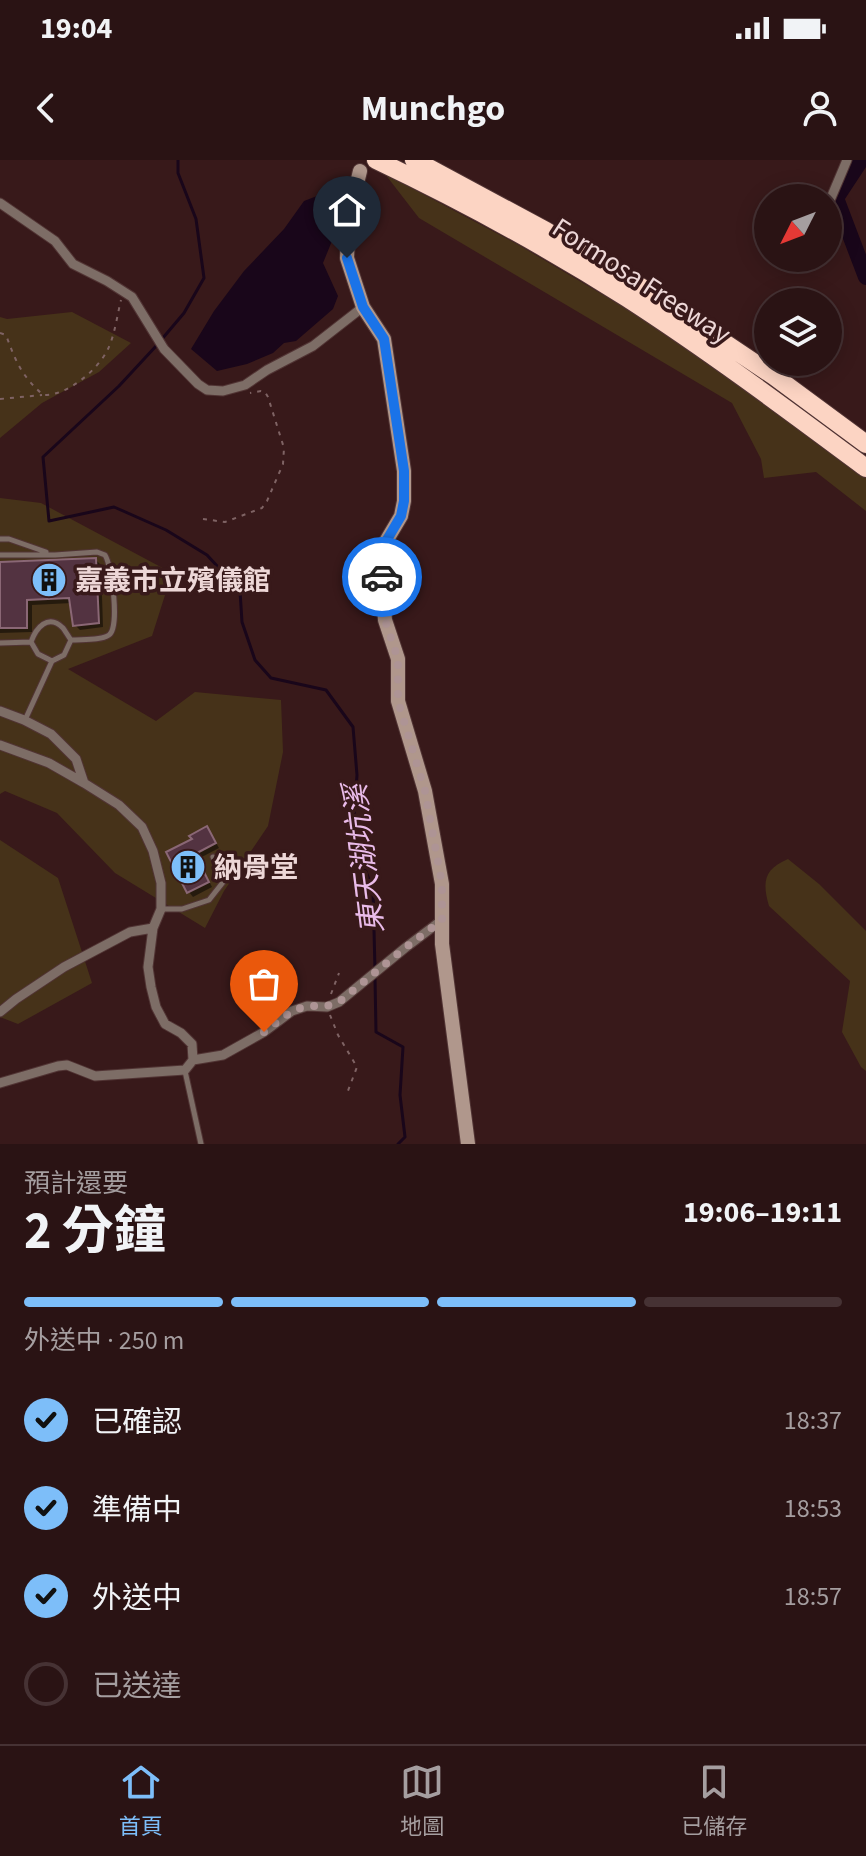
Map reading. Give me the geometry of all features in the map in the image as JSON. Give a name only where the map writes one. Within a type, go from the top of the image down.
[{"type":"highway","name":"Formosa Freeway","points":[[376,160],[429,185],[626,298],[866,468]]},
{"type":"highway","name":"Formosa Freeway","points":[[414,160],[546,231],[644,289],[774,376],[866,444]]},
{"type":"street","points":[[837,184],[847,160]]},
{"type":"street","points":[[360,171],[349,216],[347,258],[363,307],[384,339],[404,471],[401,516],[385,543],[385,620],[398,659],[398,701],[425,791],[442,884],[442,944],[468,1144]]},
{"type":"street","points":[[0,203],[55,241],[73,264],[132,297],[164,349],[207,390],[223,391],[245,385],[313,346],[363,307]]},
{"type":"street","points":[[0,711],[51,734],[76,759],[84,783]]},
{"type":"street","points":[[0,745],[49,763],[84,783],[119,805],[142,827],[153,851],[161,883],[161,909],[153,928],[148,967],[156,1007],[165,1024],[192,1044],[193,1060]]},
{"type":"street","points":[[0,1083],[67,1065],[95,1076],[185,1070],[193,1060],[223,1055],[264,1032],[292,1011],[307,1006],[327,1007],[339,1002],[442,920]]},
{"type":"street","points":[[0,1012],[64,967],[130,932],[153,928]]},
{"type":"lane","points":[[0,539],[9,539],[55,555]]},
{"type":"lane","points":[[0,555],[97,552],[105,555],[111,563],[113,631],[107,637],[71,640]]},
{"type":"lane","points":[[52,661],[38,654],[31,642],[35,630],[44,623],[54,622],[64,628],[71,640]]},
{"type":"lane","points":[[24,720],[52,661],[64,655],[71,640]]},
{"type":"lane","points":[[0,643],[31,642]]},
{"type":"lane","points":[[161,909],[182,909],[209,900],[224,881],[213,857]]},
{"type":"lane","points":[[185,1070],[201,1144]]},
{"type":"path","points":[[0,399],[58,394],[78,383],[107,351],[123,291]]},
{"type":"path","points":[[0,333],[6,335],[27,381],[43,395]]},
{"type":"path","points":[[203,519],[225,522],[262,508],[279,476],[284,448],[268,397],[261,391],[246,395]]},
{"type":"path","points":[[339,973],[327,1007],[338,1035],[357,1067],[346,1096]]},
{"type":"shaded area","points":[[385,174],[517,244],[683,342],[866,476],[866,511],[816,472],[764,478],[761,459],[732,403],[419,218]]},
{"type":"shaded area","points":[[338,188],[334,236],[323,263],[338,296],[333,309],[296,341],[284,343],[273,353],[247,364],[217,371],[191,349],[214,311],[304,201]]},
{"type":"shaded area","points":[[72,312],[131,343],[99,372],[42,403],[0,438],[0,317],[7,319]]},
{"type":"shaded area","points":[[0,498],[41,503],[172,573],[152,636],[68,669],[156,721],[195,692],[281,700],[283,752],[268,826],[224,891],[205,928],[115,873],[57,813],[5,791],[0,794]]},
{"type":"shaded area","points":[[0,840],[58,878],[92,983],[18,1024],[0,1017]]},
{"type":"shaded area","points":[[788,859],[819,884],[866,931],[866,1071],[842,1032],[850,981],[769,906],[767,877],[774,867]]},
{"type":"building","name":"嘉義市立殯儀館","points":[[96,558],[99,623],[73,626],[69,598],[27,600],[27,628],[0,628],[0,562]]},
{"type":"building","name":"納骨堂","points":[[207,826],[216,843],[195,854],[209,882],[187,893],[166,852],[192,839],[189,836]]},
{"type":"waterway","name":"東天湖坑溪","points":[[162,339],[184,313],[204,278],[196,219],[178,173],[178,160]]},
{"type":"waterway","points":[[861,160],[836,198],[866,277]]},
{"type":"waterway","name":"東天湖坑溪","points":[[157,345],[119,386],[43,457],[49,521],[114,507],[166,530],[207,555],[240,591],[242,622],[255,660],[271,678],[326,690],[353,727],[357,775],[354,818],[357,848],[373,890],[375,970]]},
{"type":"waterway","name":"東天湖坑溪","points":[[375,978],[376,1032],[403,1047],[400,1095],[405,1137],[398,1144]]},
{"type":"way so far","points":[[264,1032],[292,1011],[307,1006],[327,1007],[339,1002],[442,920],[442,884],[425,791],[398,701],[398,659],[385,620],[382,577]]},
{"type":"place","name":"嘉義市立殯儀館","points":[[49,580]]},
{"type":"place","name":"納骨堂","points":[[188,867]]},
{"type":"route","points":[[347,258],[363,307],[384,339],[404,471],[401,516],[385,543],[382,577]]}]
